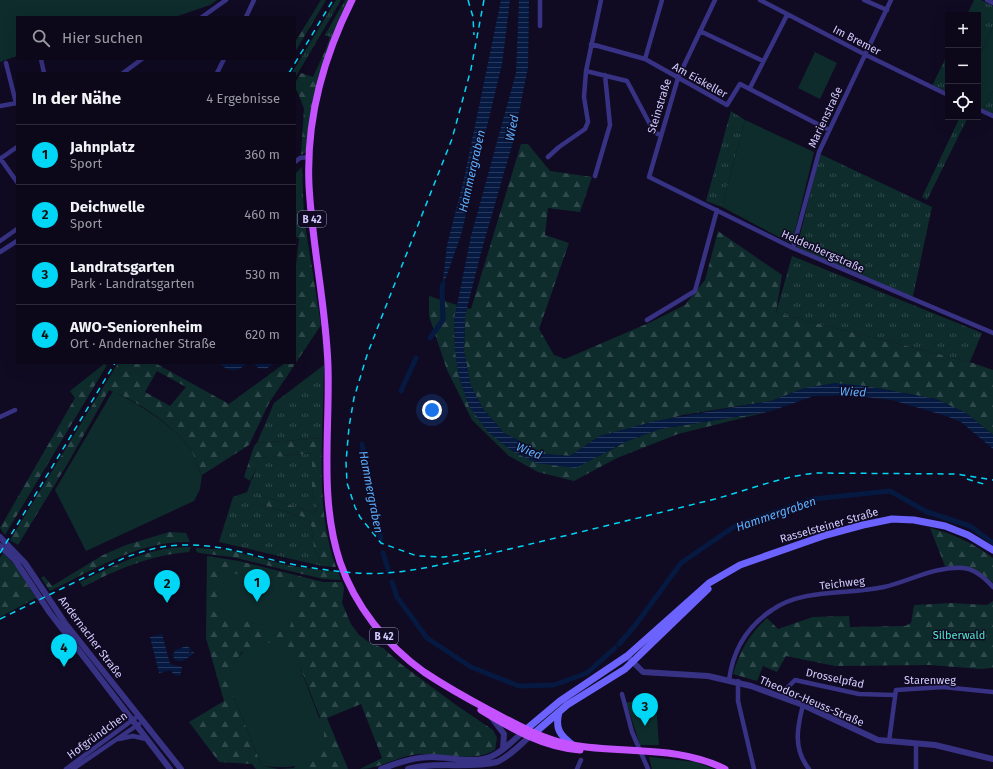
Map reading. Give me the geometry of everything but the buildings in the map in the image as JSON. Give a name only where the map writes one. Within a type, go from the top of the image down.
[{"type":"main road","name":"B 42","points":[[352,0],[334,40],[322,77],[313,118],[309,157],[311,210],[327,350],[327,483],[334,541],[347,579],[370,618],[398,650],[449,691],[490,716],[524,731],[552,746],[576,750],[618,752],[638,751]]},
{"type":"main road","name":"Rasselsteiner Straße","points":[[524,731],[560,701],[627,656],[699,592],[718,578],[740,565],[766,555],[856,527],[892,519],[914,520],[945,526],[968,535],[993,550]]},
{"type":"main road","name":"Rasselsteiner Straße","points":[[532,735],[559,712],[616,676],[633,662],[718,578]]},
{"type":"main road","name":"B 42","points":[[432,677],[524,731]]},
{"type":"main road","points":[[559,712],[557,722],[559,733],[573,745]]},
{"type":"main road","name":"B 42","points":[[532,735],[573,745],[683,755],[702,759],[725,769]]},
{"type":"street","points":[[203,16],[226,0]]},
{"type":"street","points":[[246,16],[254,0]]},
{"type":"street","points":[[540,0],[540,26]]},
{"type":"street","points":[[548,157],[559,147],[585,129],[588,122],[584,97],[586,71],[601,0]]},
{"type":"street","points":[[645,59],[662,0]]},
{"type":"street","name":"Steinstraße","points":[[649,177],[660,135],[678,78],[715,0]]},
{"type":"street","name":"Im Bremer","points":[[760,0],[864,54],[945,94]]},
{"type":"street","points":[[864,0],[887,10]]},
{"type":"street","name":"Marienstraße","points":[[793,248],[819,152],[864,54],[891,0]]},
{"type":"street","points":[[987,0],[993,3]]},
{"type":"street","points":[[787,15],[750,88],[829,130]]},
{"type":"street","points":[[700,31],[763,61]]},
{"type":"street","name":"Am Eiskeller","points":[[591,44],[645,59],[727,105],[740,84],[750,88]]},
{"type":"street","points":[[41,60],[44,72]]},
{"type":"street","points":[[124,72],[141,60]]},
{"type":"street","points":[[218,72],[224,60]]},
{"type":"street","points":[[6,63],[16,99]]},
{"type":"street","points":[[586,71],[627,80],[654,132],[660,135]]},
{"type":"street","points":[[595,176],[610,125],[605,75]]},
{"type":"street","points":[[0,106],[16,103]]},
{"type":"street","points":[[981,110],[993,116]]},
{"type":"street","points":[[16,148],[0,159],[16,181]]},
{"type":"street","points":[[296,161],[300,158],[309,157]]},
{"type":"street","name":"Heldenbergstraße","points":[[649,177],[793,248],[993,333]]},
{"type":"street","points":[[647,320],[695,291],[717,210]]},
{"type":"street","points":[[0,241],[16,230]]},
{"type":"street","points":[[0,252],[16,242]]},
{"type":"street","points":[[0,417],[15,410]]},
{"type":"street","name":"Andernacher Straße","points":[[0,537],[25,563],[65,623],[181,769]]},
{"type":"street","name":"Andernacher Straße","points":[[0,546],[15,560],[50,613],[105,682],[134,723],[170,769]]},
{"type":"street","name":"Teichweg","points":[[729,680],[737,648],[750,628],[773,608],[796,599],[827,593],[882,587],[944,569],[964,568],[975,572],[993,587]]},
{"type":"street","name":"Theodor-Heuss-Straße","points":[[627,656],[643,672],[738,681],[845,724],[870,737],[889,741],[949,748],[993,759]]},
{"type":"street","name":"Drosselpfad","points":[[783,698],[787,688],[795,680],[859,694],[894,695]]},
{"type":"street","points":[[738,681],[738,701],[754,769]]},
{"type":"street","name":"Starenweg","points":[[889,741],[894,695],[896,690],[919,687],[943,687],[993,692]]},
{"type":"street","points":[[622,694],[627,718],[638,751],[648,769]]},
{"type":"street","points":[[802,706],[798,725],[797,741],[800,754],[809,769]]},
{"type":"street","name":"Hofgründchen","points":[[73,769],[115,740],[134,723],[138,716]]},
{"type":"street","points":[[490,716],[504,734],[503,749]]},
{"type":"street","name":"Hofgründchen","points":[[66,769],[134,723],[142,721]]},
{"type":"street","points":[[382,769],[396,766],[404,761],[431,757],[480,759],[494,756],[524,731]]},
{"type":"street","points":[[404,761],[407,769],[434,765],[472,767],[488,765],[507,756],[532,735]]},
{"type":"street","points":[[115,740],[133,736],[146,739]]},
{"type":"street","points":[[916,744],[916,769]]},
{"type":"street","points":[[577,769],[582,760]]},
{"type":"green space","points":[[0,0],[217,0],[210,5],[178,16],[16,16],[16,56],[0,62]]},
{"type":"green space","points":[[321,0],[326,0],[296,50],[296,40]]},
{"type":"green space","points":[[336,0],[341,0],[296,76],[296,72],[293,72]]},
{"type":"green space","points":[[345,0],[349,0],[327,52],[325,51],[330,37],[325,35]]},
{"type":"green space","points":[[974,0],[981,0],[993,6],[993,27],[981,53],[981,12],[968,12]]},
{"type":"green space","points":[[993,27],[993,91],[984,109],[981,108],[981,53]]},
{"type":"green space","points":[[325,51],[327,52],[313,100],[306,152],[301,155],[304,109],[297,90],[296,91],[296,81],[301,73],[313,77]]},
{"type":"green space","points":[[815,52],[837,63],[820,99],[798,88]]},
{"type":"green space","points":[[945,59],[945,91],[932,86]]},
{"type":"green space","points":[[993,91],[993,114],[984,109]]},
{"type":"green space","points":[[731,111],[745,120],[722,207],[706,201]]},
{"type":"green space","points":[[745,120],[814,152],[792,244],[722,207]]},
{"type":"green space","points":[[959,120],[967,120],[927,200],[922,197]]},
{"type":"green space","points":[[521,144],[528,144],[550,171],[592,177],[580,212],[548,208],[545,235],[569,243],[539,329],[554,355],[565,359],[651,322],[685,305],[705,280],[718,231],[782,275],[776,313],[970,362],[993,370],[993,435],[966,413],[936,399],[866,386],[805,388],[771,401],[683,415],[600,436],[570,456],[544,454],[504,433],[483,409],[471,386],[464,352],[465,316],[467,308],[471,309]]},
{"type":"green space","points":[[820,154],[932,207],[913,296],[905,295],[797,247]]},
{"type":"green space","points":[[302,167],[304,218],[296,213],[296,173]]},
{"type":"green space","points":[[296,213],[304,218],[321,325],[296,362],[296,264],[299,239],[296,237]]},
{"type":"green space","points":[[792,256],[982,333],[970,362],[776,313]]},
{"type":"green space","points":[[429,296],[457,305],[454,320],[455,350],[459,377],[469,406],[536,463],[609,451],[627,441],[660,429],[771,411],[678,434],[617,458],[574,481],[538,472],[509,456],[472,420],[447,370],[429,316]]},
{"type":"green space","points":[[104,364],[107,365],[5,535],[0,528],[75,398],[70,391]]},
{"type":"green space","points":[[117,364],[157,364],[229,404],[284,364],[295,364],[269,403],[249,445],[202,475],[189,447],[172,429],[163,421],[131,400],[109,390],[68,463],[18,545],[10,540]],"holes":[[[157,371],[186,387],[170,406],[145,392]]]},
{"type":"green space","points":[[324,365],[322,438],[257,443],[274,403]]},
{"type":"green space","points":[[113,391],[164,422],[189,447],[202,475],[200,489],[194,501],[86,551],[55,490]]},
{"type":"green space","points":[[322,438],[323,504],[327,535],[336,567],[322,566],[314,548],[311,524],[307,518],[260,504],[260,495],[316,514],[312,490],[312,453],[261,458],[250,481],[244,477],[254,446],[257,443]]},
{"type":"green space","points":[[313,453],[312,490],[316,514],[260,495],[260,504],[307,518],[311,524],[314,548],[322,566],[219,542],[233,497],[247,492],[260,458]]},
{"type":"green space","points":[[930,528],[963,540],[993,558],[993,583],[982,574],[971,569],[945,566]]},
{"type":"green space","points":[[169,532],[186,533],[190,542],[171,543],[135,551],[100,566],[50,591],[41,578],[44,576],[52,586],[103,555],[126,545]]},
{"type":"green space","points":[[191,547],[189,552],[161,556],[134,564],[83,587],[80,582],[120,563],[147,553]]},
{"type":"green space","points":[[196,548],[229,550],[291,566],[338,572],[341,580],[323,579],[232,557],[199,553],[196,551]]},
{"type":"green space","points":[[3,553],[16,566],[36,598],[0,617],[0,558]]},
{"type":"green space","points":[[207,556],[239,561],[323,582],[342,582],[344,588],[342,603],[351,624],[359,635],[370,643],[383,648],[401,664],[456,705],[493,730],[497,738],[495,750],[486,754],[468,757],[431,754],[406,756],[376,767],[360,769],[382,758],[361,704],[327,718],[348,769],[279,769],[256,769],[252,764],[219,762],[189,722],[224,701],[206,638]],"holes":[[[242,652],[301,669],[320,717],[294,768],[279,769],[262,766],[233,695],[233,664]]]},
{"type":"green space","points":[[227,571],[300,593],[288,633],[214,612]]},
{"type":"green space","name":"Silberwald","points":[[993,601],[993,668],[980,669],[930,665],[835,666],[786,656],[777,672],[763,666],[757,681],[733,674],[746,643],[767,618],[778,629],[813,617],[849,616],[850,627],[905,626],[911,623],[914,605],[951,603],[987,605]]},
{"type":"green space","points":[[262,643],[284,645],[295,654],[324,731],[323,744],[319,753],[312,760],[304,764],[284,767],[262,766],[233,695],[230,680],[233,664],[248,648]]},
{"type":"green space","points":[[626,702],[656,703],[659,745],[640,745]]},
{"type":"green space","points":[[649,757],[696,762],[714,769],[652,769]]},
{"type":"water","points":[[501,0],[510,0],[502,64],[461,235],[442,289],[447,245],[464,179]]},
{"type":"water","name":"Wied","points":[[519,0],[529,0],[528,68],[513,142],[482,249],[465,316],[464,352],[471,386],[483,409],[504,433],[544,454],[570,456],[600,436],[655,421],[771,401],[805,388],[835,383],[866,386],[936,399],[966,413],[993,435],[993,449],[961,422],[946,416],[892,400],[847,395],[814,396],[771,411],[660,429],[627,441],[576,468],[536,463],[512,451],[488,432],[469,406],[459,377],[455,350],[454,320],[471,236],[516,73]]},
{"type":"water","points":[[221,364],[246,364],[237,370],[230,370]]},
{"type":"water","points":[[254,364],[274,364],[266,369],[258,368]]},
{"type":"water","points":[[162,634],[170,664],[182,667],[180,676],[173,674],[171,670],[159,673],[150,637]]},
{"type":"water","points":[[187,646],[191,649],[189,653],[191,653],[192,650],[194,653],[182,661],[174,659],[173,655],[175,650]]},
{"type":"waterway","name":"Hammergraben","points":[[430,338],[443,320],[443,284]]},
{"type":"waterway","name":"Hammergraben","points":[[401,391],[416,358]]},
{"type":"waterway","name":"Hammergraben","points":[[362,444],[381,539]]},
{"type":"waterway","name":"Hammergraben","points":[[619,644],[634,627],[681,563],[735,526],[813,499],[890,491],[927,512],[970,526],[993,543]]},
{"type":"waterway","name":"Hammergraben","points":[[383,553],[389,572]]},
{"type":"waterway","name":"Hammergraben","points":[[392,582],[397,597],[427,638],[471,667],[519,686],[554,685],[587,673],[615,648]]},
{"type":"railway","points":[[290,72],[333,0]]},
{"type":"railway","points":[[468,0],[473,17],[474,35]]},
{"type":"railway","points":[[484,0],[471,69],[452,139],[367,355],[354,398],[349,427],[346,462],[347,483],[355,507],[360,517],[381,543],[417,556],[444,557],[486,550]]},
{"type":"railway","points":[[0,553],[114,364]]},
{"type":"railway","points":[[0,619],[124,558],[160,547],[183,545],[207,546],[287,563],[337,571],[357,573],[390,573],[437,565],[513,548],[715,499],[802,475],[815,473],[956,474],[993,480]]},
{"type":"railway","points":[[967,479],[987,485]]},
{"type":"place","name":"Jahnplatz","points":[[257,602]]},
{"type":"place","name":"Deichwelle","points":[[167,603]]},
{"type":"place","name":"AWO-Seniorenheim","points":[[64,667]]},
{"type":"place","name":"Landratsgarten","points":[[645,726]]}]
